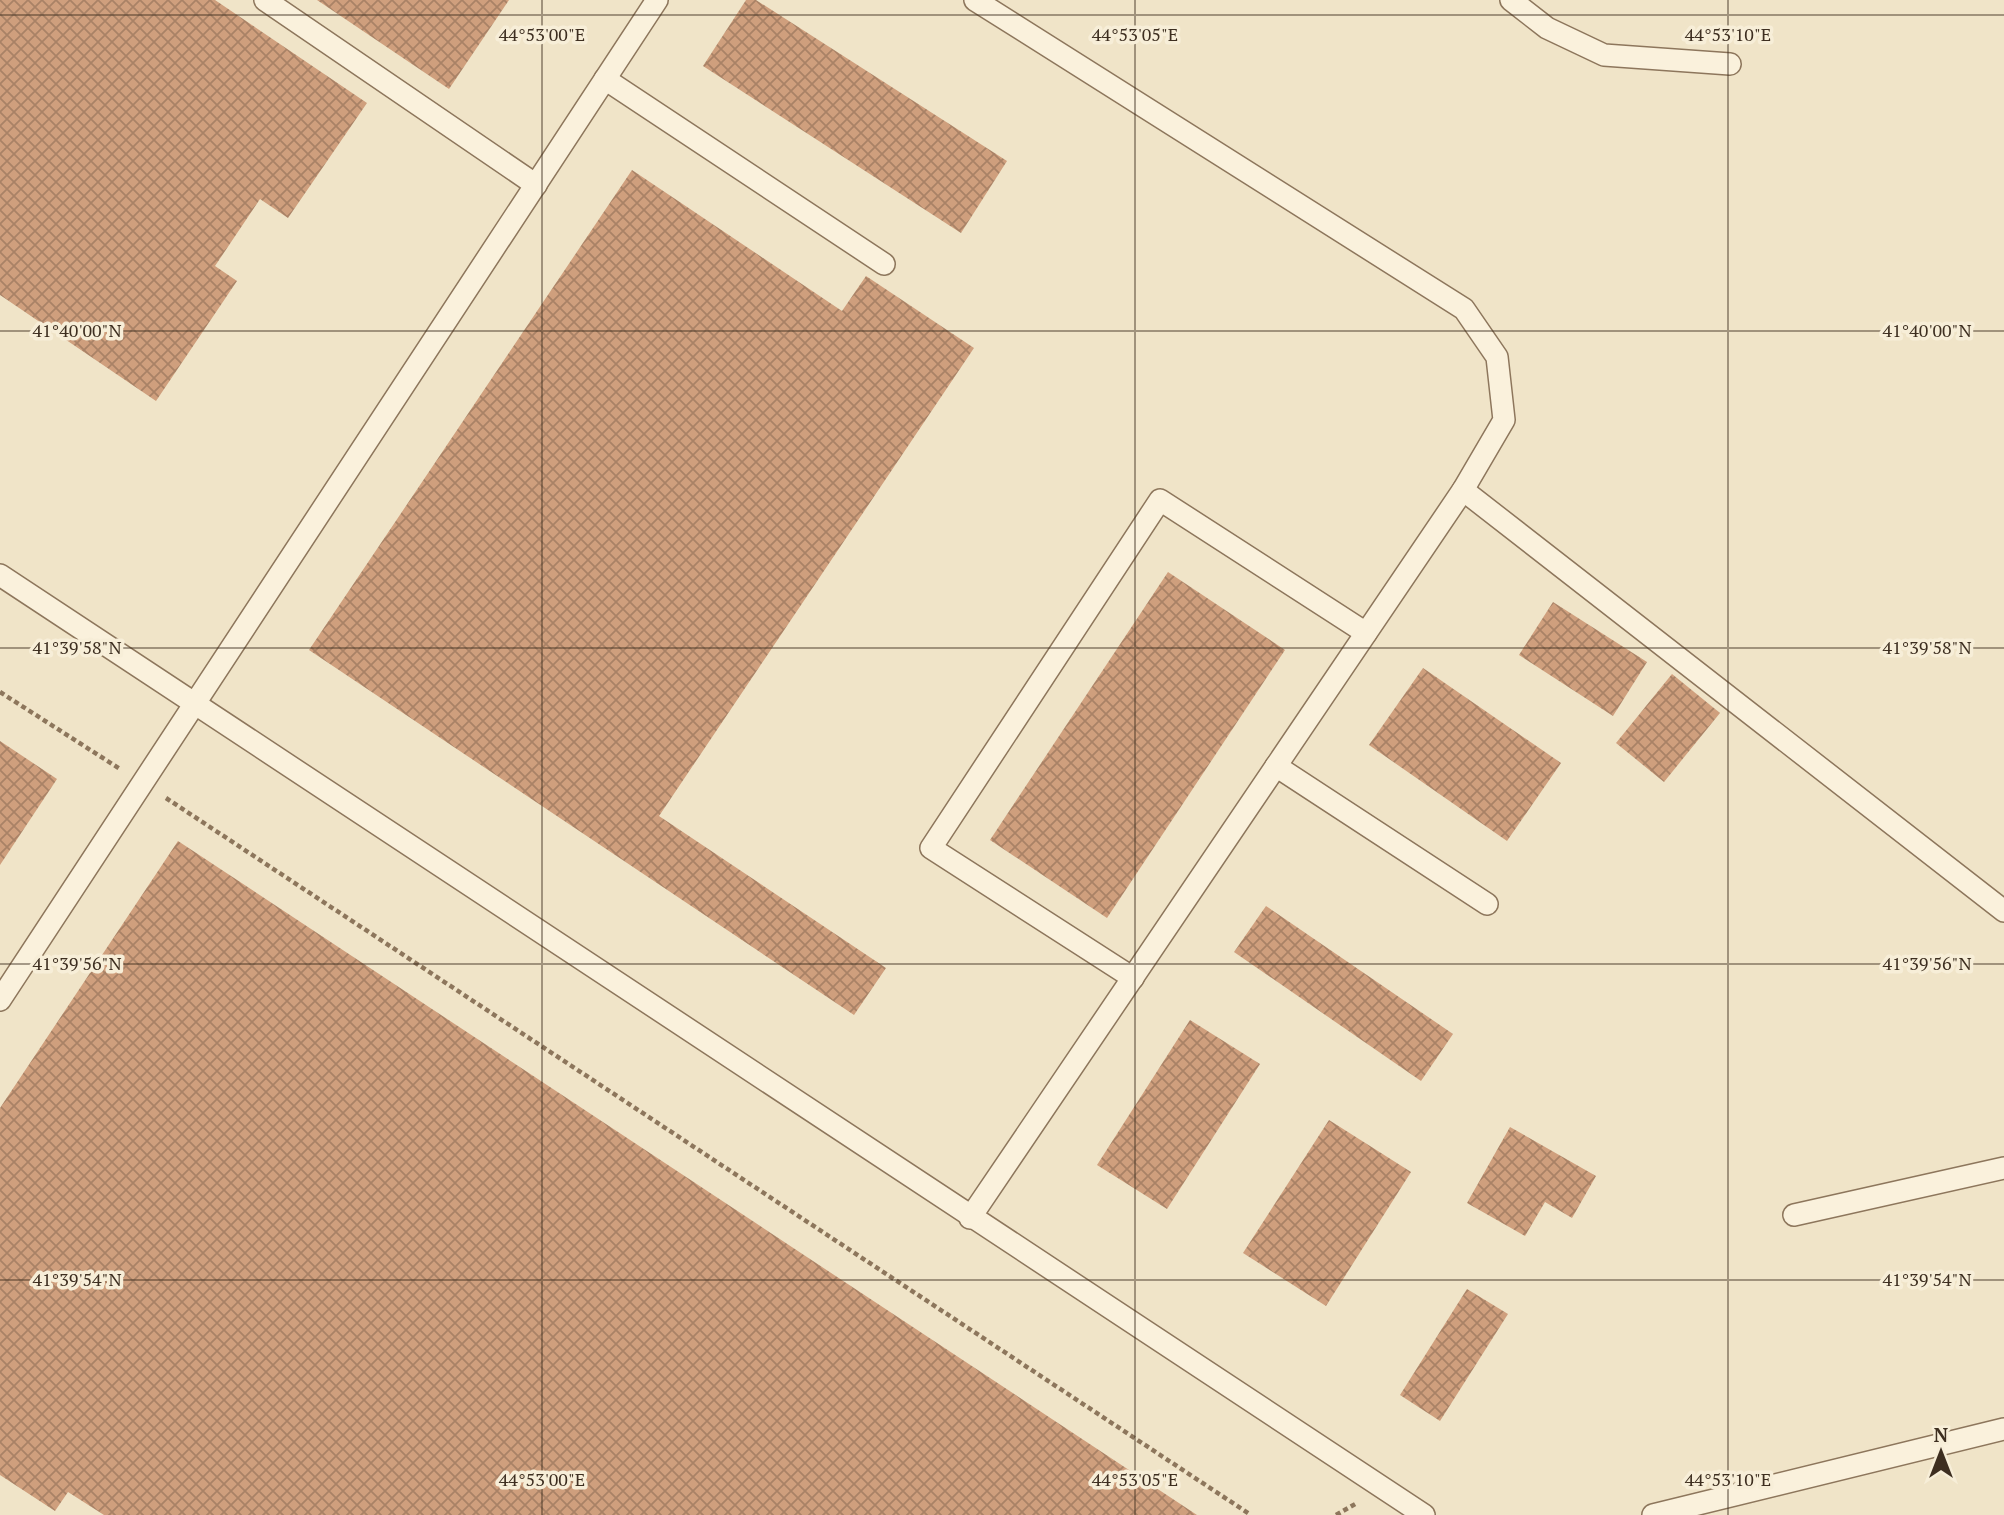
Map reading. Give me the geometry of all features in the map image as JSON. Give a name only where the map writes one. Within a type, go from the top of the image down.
[{"type":"lane","points":[[265,0],[536,185]]},
{"type":"lane","points":[[0,1000],[657,0]]},
{"type":"lane","points":[[970,1218],[1463,490],[1504,420],[1497,357],[1464,309],[975,0]]},
{"type":"lane","points":[[1511,0],[1547,27],[1604,55],[1730,64]]},
{"type":"lane","points":[[605,79],[884,264]]},
{"type":"lane","points":[[1463,490],[2004,911]]},
{"type":"lane","points":[[1133,978],[932,848],[1160,500],[1366,633]]},
{"type":"lane","points":[[0,575],[1423,1515]]},
{"type":"lane","points":[[1276,765],[1487,904]]},
{"type":"lane","points":[[1794,1215],[2004,1168]]},
{"type":"lane","points":[[1653,1515],[2004,1429]]},
{"type":"path","points":[[0,692],[143,783],[1251,1515]]},
{"type":"building","points":[[0,0],[215,0],[367,103],[288,218],[260,199],[215,266],[237,281],[156,401],[0,295]]},
{"type":"building","points":[[317,0],[509,0],[449,89]]},
{"type":"building","points":[[746,0],[756,0],[1007,161],[961,233],[703,66]]},
{"type":"building","points":[[632,170],[842,311],[866,276],[974,348],[659,816],[886,968],[854,1015],[309,650]]},
{"type":"building","points":[[1168,572],[1285,650],[1107,918],[990,840]]},
{"type":"building","points":[[1553,602],[1647,662],[1613,716],[1519,655]]},
{"type":"building","points":[[1423,668],[1561,763],[1507,841],[1369,745]]},
{"type":"building","points":[[1672,674],[1720,713],[1664,782],[1616,743]]},
{"type":"building","points":[[0,741],[57,779],[0,865]]},
{"type":"building","points":[[178,841],[1197,1515],[104,1515],[68,1492],[55,1511],[0,1475],[0,1108]]},
{"type":"building","points":[[1266,906],[1453,1034],[1421,1081],[1234,952]]},
{"type":"building","points":[[1190,1020],[1260,1064],[1167,1209],[1097,1165]]},
{"type":"building","points":[[1329,1120],[1411,1172],[1326,1306],[1243,1253]]},
{"type":"building","points":[[1510,1127],[1596,1176],[1572,1218],[1545,1202],[1525,1236],[1467,1203]]},
{"type":"building","points":[[1467,1289],[1508,1314],[1440,1421],[1400,1395]]}]
